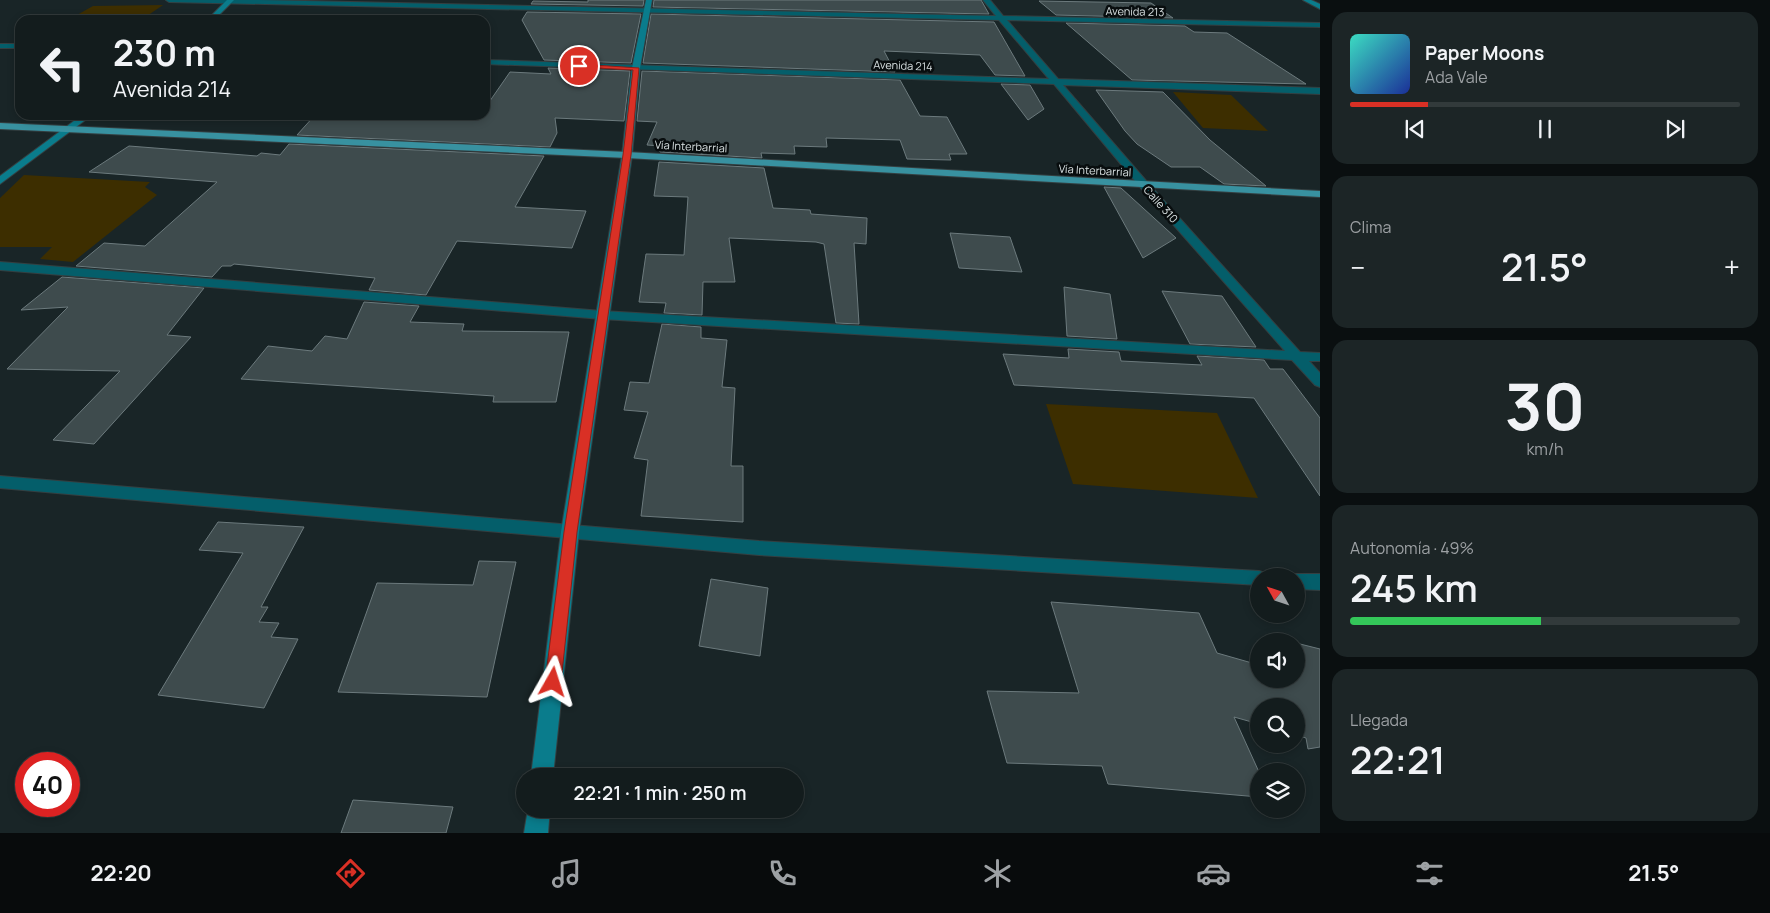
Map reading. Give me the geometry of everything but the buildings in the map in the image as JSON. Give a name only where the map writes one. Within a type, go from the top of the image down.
[{"type":"main road","name":"Vía Interbarrial","points":[[0,126],[627,155],[1320,194]]},
{"type":"street","name":"Avenida 213","points":[[169,0],[648,5],[1000,19],[1320,25]]},
{"type":"street","name":"Calle 310","points":[[986,0],[1000,19],[1144,185],[1320,382]]},
{"type":"street","points":[[1306,0],[1320,7]]},
{"type":"street","points":[[216,15],[231,1]]},
{"type":"street","points":[[543,768],[570,532],[627,155],[636,68],[648,5]]},
{"type":"street","points":[[0,46],[15,46]]},
{"type":"street","name":"Avenida 214","points":[[490,62],[1320,91]]},
{"type":"street","points":[[0,181],[81,120]]},
{"type":"street","points":[[0,266],[602,315],[1320,357]]},
{"type":"street","points":[[0,482],[758,548],[1250,577]]},
{"type":"street","points":[[1305,581],[1320,582]]},
{"type":"street","points":[[536,833],[537,818]]},
{"type":"shaded area","points":[[163,5],[148,15],[77,15],[93,6]]},
{"type":"shaded area","points":[[1173,92],[1231,95],[1268,131],[1203,128]]},
{"type":"shaded area","points":[[24,175],[150,182],[145,187],[157,195],[73,262],[40,259],[52,247],[0,247],[0,198]]},
{"type":"shaded area","points":[[1046,404],[1217,413],[1258,498],[1073,484]]},
{"type":"route","points":[[553,682],[570,532],[627,155],[636,68],[579,66]]}]
